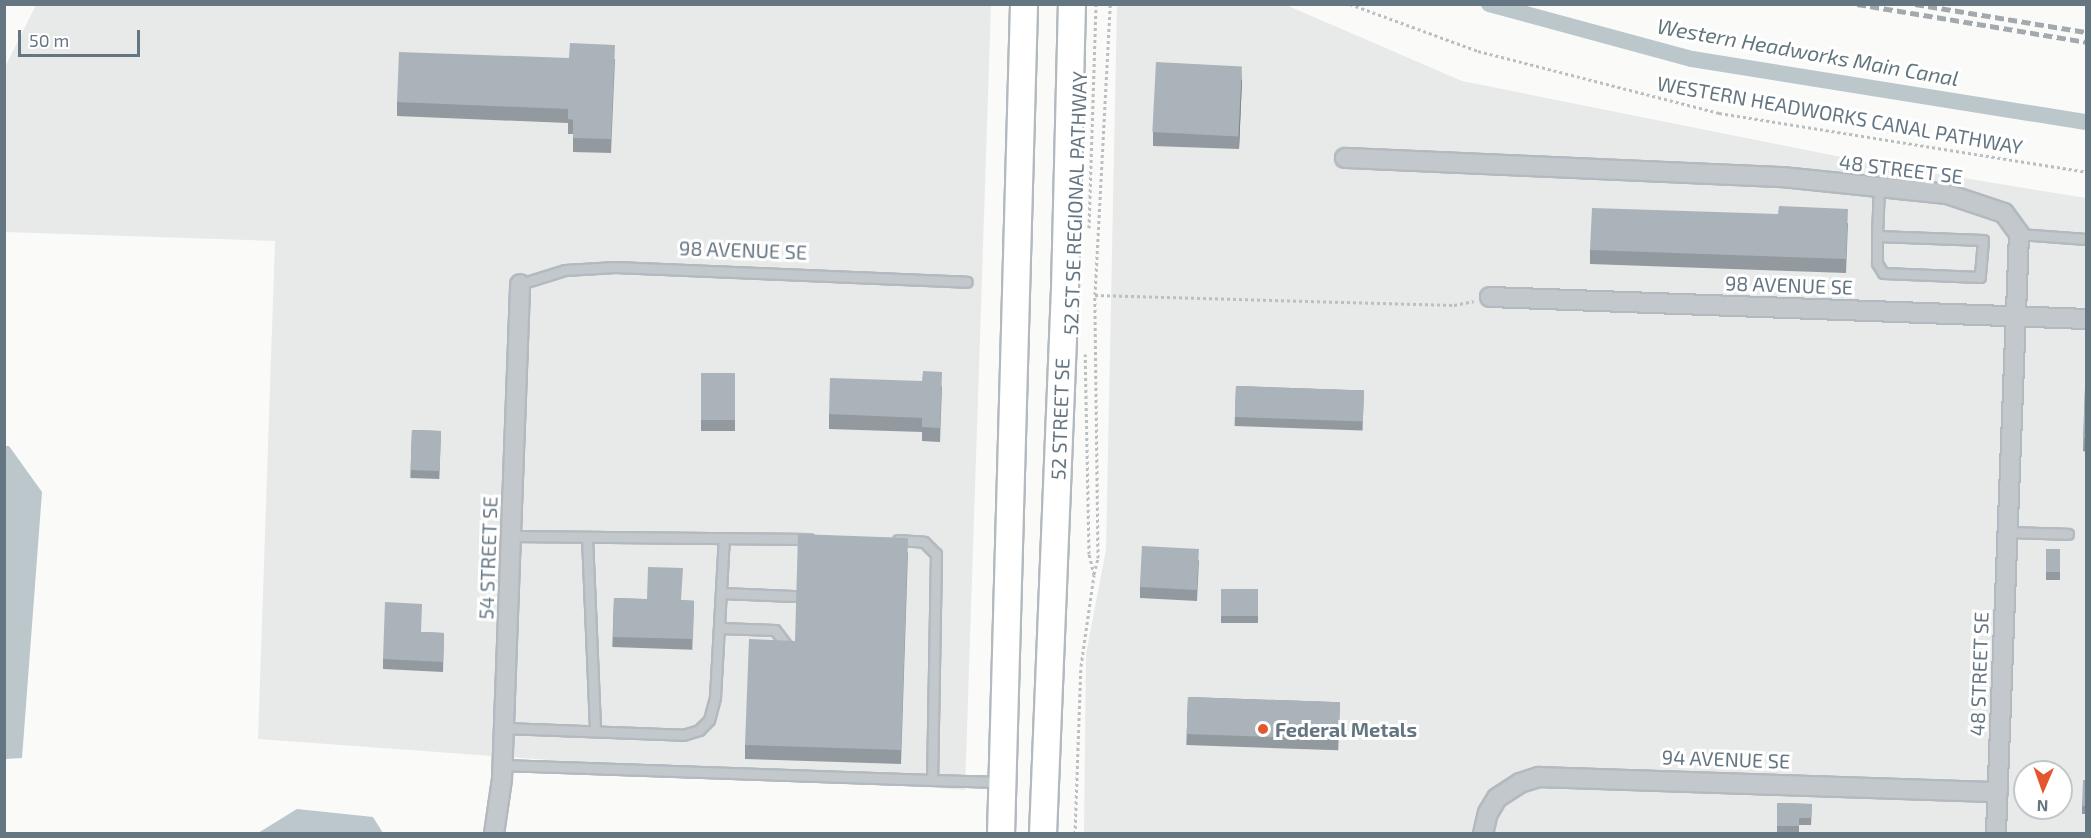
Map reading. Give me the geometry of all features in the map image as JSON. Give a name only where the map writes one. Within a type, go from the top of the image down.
[{"type":"main road","points":[[1001,834],[1024,4]]},
{"type":"main road","name":"52 STREET SE","points":[[1043,834],[1065,289],[1072,4]]},
{"type":"street","name":"48 STREET SE","points":[[1346,158],[1782,177],[1947,194],[1985,204],[2004,213],[2019,234],[2014,316],[1996,834]]},
{"type":"street","name":"54 STREET SE","points":[[494,834],[504,728],[520,284]]},
{"type":"street","name":"98 AVENUE SE","points":[[1490,297],[2086,319]]},
{"type":"street","name":"94 AVENUE SE","points":[[1484,834],[1488,813],[1497,798],[1520,783],[1539,777],[1998,792]]},
{"type":"lane","points":[[1877,236],[1983,240],[1980,277],[1883,273],[1877,262],[1877,236],[1879,187]]},
{"type":"lane","points":[[2019,234],[2086,239]]},
{"type":"lane","name":"98 AVENUE SE","points":[[520,284],[565,270],[615,267],[967,282]]},
{"type":"lane","points":[[2007,532],[2068,534]]},
{"type":"lane","points":[[511,536],[816,539]]},
{"type":"lane","points":[[587,537],[596,730]]},
{"type":"lane","points":[[504,728],[683,735],[699,730],[709,720],[716,697],[724,538]]},
{"type":"lane","points":[[886,540],[924,542],[936,554],[932,780]]},
{"type":"lane","points":[[722,593],[793,596]]},
{"type":"lane","points":[[720,628],[775,630],[788,647]]},
{"type":"lane","points":[[502,765],[1002,782]]},
{"type":"path","name":"52 ST SE REGIONAL PATHWAY","points":[[1089,231],[1096,4]]},
{"type":"path","points":[[1094,575],[1098,558],[1095,295],[1110,4]]},
{"type":"path","name":"WESTERN HEADWORKS CANAL PATHWAY","points":[[1350,4],[1478,51],[1719,113],[2086,172]]},
{"type":"path","points":[[1095,295],[1454,305],[1490,297]]},
{"type":"path","name":"52 ST SE REGIONAL PATHWAY","points":[[1075,834],[1081,666],[1094,575],[1089,554],[1084,348]]},
{"type":"shaded area","points":[[36,5],[991,5],[965,790],[258,739],[275,241],[5,232],[4,69]]},
{"type":"shaded area","points":[[1117,5],[1286,5],[1462,81],[1871,163],[2086,198],[2086,833],[1084,834],[1086,654],[1106,550]]},
{"type":"shaded area","points":[[5,446],[9,446],[42,492],[22,758],[5,759]]},
{"type":"shaded area","points":[[297,809],[373,817],[383,833],[258,833]]},
{"type":"building","points":[[570,43],[615,45],[611,139],[573,138],[573,120],[568,119],[568,109],[397,102],[399,52],[569,58]]},
{"type":"building","points":[[1156,62],[1242,67],[1238,136],[1152,132]]},
{"type":"building","points":[[1779,206],[1848,209],[1846,259],[1590,250],[1592,208],[1778,214]]},
{"type":"building","points":[[2086,361],[2086,438],[2083,438]]},
{"type":"building","points":[[923,371],[942,372],[940,428],[922,427],[922,418],[829,414],[830,378],[922,381]]},
{"type":"building","points":[[701,373],[735,373],[735,420],[701,420]]},
{"type":"building","points":[[1236,386],[1364,390],[1363,421],[1235,417]]},
{"type":"building","points":[[412,430],[441,431],[440,471],[411,470]]},
{"type":"building","points":[[798,534],[908,538],[901,750],[745,745],[749,639],[795,641]]},
{"type":"building","points":[[1142,546],[1199,549],[1197,590],[1140,587]]},
{"type":"building","points":[[2046,549],[2060,549],[2060,572],[2046,572]]},
{"type":"building","points":[[648,567],[683,568],[681,600],[694,601],[693,639],[613,637],[614,598],[647,599]]},
{"type":"building","points":[[1221,589],[1258,589],[1258,616],[1221,616]]},
{"type":"building","points":[[385,602],[422,604],[421,632],[444,633],[443,662],[383,659]]},
{"type":"building","name":"Federal Metals","points":[[1188,697],[1340,702],[1339,739],[1187,734]]},
{"type":"building","points":[[2083,780],[2086,780],[2086,806],[2082,806]]},
{"type":"building","points":[[1777,803],[1812,804],[1811,818],[1799,818],[1799,826],[1777,826]]},
{"type":"waterway","name":"Western Headworks Main Canal","points":[[1489,4],[1692,59],[2086,122]]},
{"type":"railway","points":[[1857,4],[2086,42]]},
{"type":"railway","points":[[1915,4],[2086,32]]},
{"type":"place","name":"Federal Metals","points":[[1263,729]]}]
